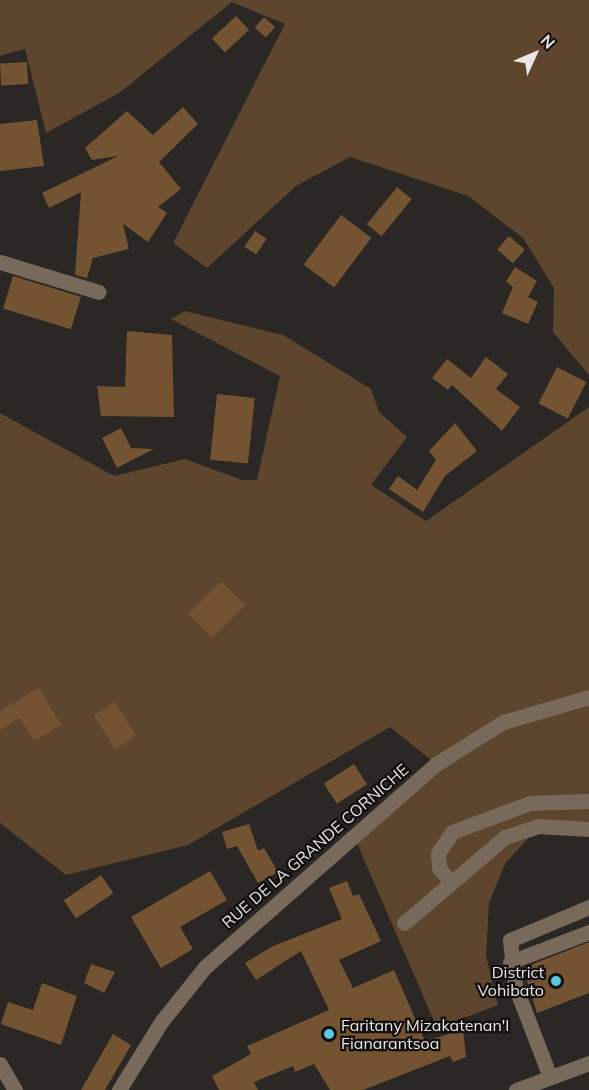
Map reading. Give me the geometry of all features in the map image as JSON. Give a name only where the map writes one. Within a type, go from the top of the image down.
[{"type":"street","points":[[0,262],[99,292]]},
{"type":"street","name":"RUE DE LA GRANDE CORNICHE","points":[[119,1090],[161,1022],[205,967],[436,764],[503,722],[589,697]]},
{"type":"street","points":[[450,881],[439,868],[438,853],[452,832],[530,803],[589,801]]},
{"type":"street","points":[[404,923],[450,881],[505,837],[538,826],[589,829]]},
{"type":"street","points":[[550,1077],[510,962],[510,940],[589,907]]},
{"type":"street","points":[[510,962],[589,932]]},
{"type":"street","points":[[0,1064],[15,1090]]},
{"type":"street","points":[[516,1090],[589,1064]]},
{"type":"shaded area","points":[[0,0],[589,0],[589,375],[553,332],[554,288],[523,238],[468,196],[350,157],[296,186],[207,268],[173,243],[285,24],[232,2],[119,93],[46,133],[25,49],[0,56]]},
{"type":"shaded area","points":[[185,311],[283,335],[371,389],[379,412],[407,437],[371,485],[426,521],[589,407],[589,829],[538,827],[505,864],[489,903],[486,956],[498,1005],[437,1028],[353,834],[436,764],[390,727],[188,845],[66,875],[0,823],[0,413],[114,476],[185,459],[242,480],[257,480],[280,376],[171,319]]},
{"type":"building","points":[[236,16],[249,30],[225,52],[212,39]]},
{"type":"building","points":[[264,17],[275,27],[266,37],[255,27]]},
{"type":"building","points":[[27,62],[28,84],[1,85],[0,63]]},
{"type":"building","points":[[183,107],[198,124],[159,162],[181,189],[158,207],[167,213],[148,242],[123,224],[129,249],[93,258],[87,278],[75,275],[81,192],[49,208],[42,193],[118,156],[92,160],[85,148],[127,111],[153,135]]},
{"type":"building","points":[[37,120],[44,166],[0,171],[0,124]]},
{"type":"building","points":[[397,187],[412,199],[382,236],[367,224]]},
{"type":"building","points":[[341,215],[371,238],[334,287],[304,265]]},
{"type":"building","points":[[255,231],[267,239],[256,255],[244,247]]},
{"type":"building","points":[[509,236],[525,250],[513,263],[497,250]]},
{"type":"building","points":[[515,267],[537,281],[528,297],[538,302],[528,324],[502,313],[513,287],[506,282]]},
{"type":"building","points":[[13,276],[81,297],[71,329],[3,309]]},
{"type":"building","points":[[127,331],[172,335],[174,417],[101,416],[97,386],[125,387]]},
{"type":"building","points":[[486,357],[508,374],[496,389],[520,407],[502,431],[452,385],[448,390],[432,378],[447,359],[471,378]]},
{"type":"building","points":[[557,367],[586,382],[568,419],[538,404]]},
{"type":"building","points":[[217,394],[255,398],[248,464],[210,460]]},
{"type":"building","points":[[455,423],[477,451],[445,476],[423,512],[389,489],[398,476],[417,490],[436,460],[429,451]]},
{"type":"building","points":[[121,428],[131,448],[154,449],[117,468],[102,438]]},
{"type":"building","points":[[221,581],[245,605],[213,638],[188,614]]},
{"type":"building","points":[[39,688],[61,725],[34,741],[20,718],[0,730],[0,711]]},
{"type":"building","points":[[115,702],[136,736],[115,749],[94,715]]},
{"type":"building","points":[[354,764],[367,784],[337,804],[324,784]]},
{"type":"building","points":[[249,824],[258,851],[264,848],[278,872],[258,883],[237,846],[227,849],[222,832]]},
{"type":"building","points":[[210,871],[227,900],[180,927],[193,949],[161,968],[131,917]]},
{"type":"building","points":[[101,875],[113,893],[76,918],[64,900]]},
{"type":"building","points":[[347,881],[353,896],[359,894],[381,941],[339,960],[353,988],[394,970],[425,1041],[463,1030],[466,1057],[453,1062],[450,1056],[363,1090],[330,1090],[314,1064],[295,1072],[293,1066],[254,1082],[258,1090],[219,1090],[212,1076],[251,1054],[247,1046],[329,1010],[301,951],[256,980],[245,963],[273,946],[342,919],[329,888]]},
{"type":"building","name":"District Vohibato","points":[[589,942],[589,993],[537,1013],[523,968]]},
{"type":"building","points":[[91,964],[115,972],[104,993],[84,983]]},
{"type":"building","points":[[42,983],[77,996],[61,1045],[1,1024],[8,1002],[33,1010]]},
{"type":"building","points":[[113,1034],[131,1045],[105,1090],[81,1090]]},
{"type":"place","name":"District Vohibato","points":[[556,981]]},
{"type":"place","name":"Faritany Mizakatenan'I Fianarantsoa","points":[[329,1034]]}]
